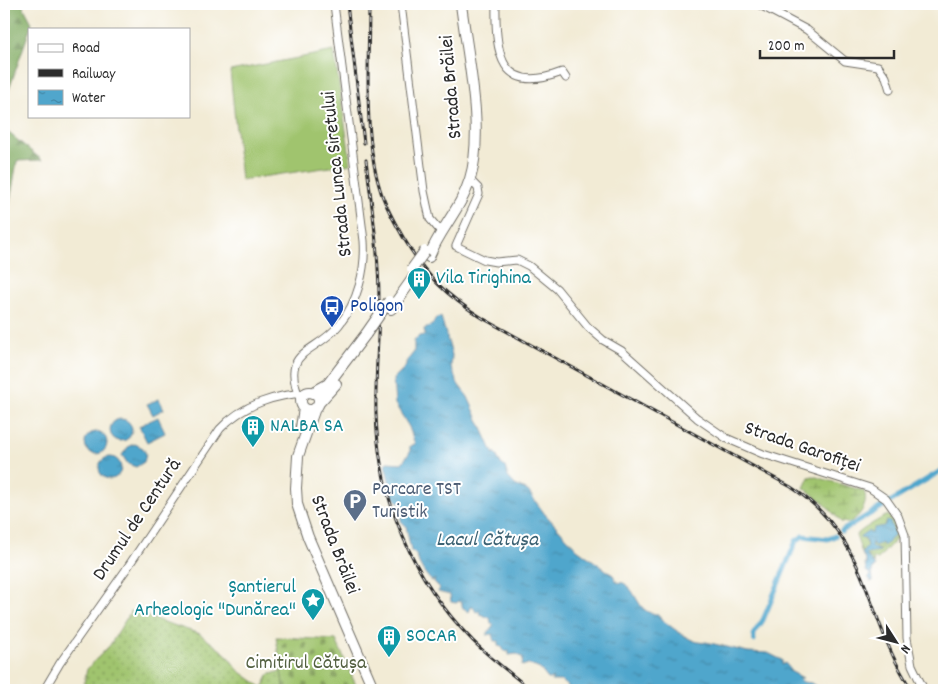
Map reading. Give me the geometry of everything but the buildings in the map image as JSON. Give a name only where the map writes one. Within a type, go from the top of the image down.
[{"type":"highway","name":"Strada Brăilei","points":[[307,393],[328,384],[367,337],[442,234],[458,207],[470,180],[476,130],[461,4]]},
{"type":"highway","name":"Strada Brăilei","points":[[367,337],[309,406],[293,455],[290,488],[292,505],[300,534],[368,690]]},
{"type":"highway","points":[[307,393],[317,396],[309,406],[302,399],[307,393]]},
{"type":"highway","name":"Strada Brăilei","points":[[309,406],[298,456],[297,504],[310,542],[374,690]]},
{"type":"street","name":"Strada Lunca Siretului","points":[[284,396],[292,387],[295,366],[304,353],[336,328],[343,320],[359,285],[364,263],[364,241],[334,4]]},
{"type":"street","points":[[401,4],[424,192],[430,219],[442,234]]},
{"type":"street","points":[[496,4],[496,45],[499,55],[511,70],[520,78],[528,81],[546,78],[562,72],[566,78]]},
{"type":"street","points":[[758,4],[807,30],[845,61],[878,66],[886,77],[890,90]]},
{"type":"street","name":"Strada Garofiței","points":[[470,180],[478,188],[479,194],[456,246],[485,260],[496,262],[517,260],[529,266],[558,289],[588,327],[603,340],[622,351],[697,418],[726,438],[763,454],[870,488],[886,499],[901,523],[905,535],[907,638],[912,665],[924,690]]},
{"type":"street","points":[[293,375],[297,383],[307,393]]},
{"type":"street","points":[[293,375],[307,393]]},
{"type":"street","name":"Drumul de Centură","points":[[44,690],[60,663],[125,571],[220,429],[243,410],[284,396],[307,393]]},
{"type":"street","points":[[284,396],[309,406]]},
{"type":"green space","points":[[4,4],[22,4],[32,23],[30,28],[28,28],[28,35],[4,104]]},
{"type":"green space","points":[[334,51],[351,164],[241,180],[230,71]]},
{"type":"green space","points":[[4,129],[42,160],[17,161],[4,237]]},
{"type":"green space","points":[[813,476],[864,491],[864,505],[857,517],[849,523],[841,522],[824,503],[804,488],[809,477]]},
{"type":"green space","points":[[888,515],[894,522],[899,538],[878,559],[873,559],[874,564],[865,554],[874,553],[874,550],[879,550],[871,547],[872,542],[874,545],[882,543],[884,546],[894,536],[890,522],[887,521],[884,526],[874,528],[871,534],[868,532],[859,537],[864,537],[867,546],[863,556],[856,536],[865,528]]},
{"type":"green space","points":[[131,611],[200,634],[226,654],[238,670],[263,688],[268,675],[281,671],[284,690],[87,690],[84,683],[87,669],[110,645]]},
{"type":"green space","name":"Cimitirul Cătușa","points":[[276,637],[336,640],[358,690],[284,690]]},
{"type":"water","name":"Lacul Cătușa","points":[[441,317],[452,355],[451,367],[458,384],[468,397],[494,455],[495,452],[500,463],[505,467],[508,477],[515,485],[528,491],[544,513],[577,549],[613,575],[617,582],[629,587],[646,611],[658,614],[661,619],[682,635],[695,641],[748,652],[768,653],[782,660],[782,665],[785,663],[791,670],[788,670],[803,678],[799,678],[803,682],[811,683],[817,687],[816,690],[572,690],[561,681],[551,681],[553,678],[548,679],[540,669],[528,664],[522,666],[523,658],[517,654],[509,655],[509,651],[505,652],[502,647],[498,646],[498,641],[494,641],[492,634],[486,635],[494,625],[491,623],[490,618],[480,614],[479,611],[476,612],[472,605],[469,612],[462,607],[462,603],[459,601],[456,603],[451,602],[450,595],[438,592],[440,588],[434,582],[435,579],[432,581],[430,579],[422,568],[416,554],[411,551],[406,526],[401,521],[401,504],[393,497],[385,464],[387,462],[402,463],[410,452],[410,446],[415,444],[409,427],[395,404],[393,379],[406,366],[406,362],[414,352],[414,341],[419,336],[425,335],[424,329],[432,325],[436,318]]},
{"type":"water","points":[[159,399],[164,409],[153,415],[147,404]]},
{"type":"water","points":[[158,417],[165,433],[147,442],[139,426]]},
{"type":"water","points":[[117,419],[125,419],[132,426],[132,434],[125,441],[117,441],[110,434],[110,426]]},
{"type":"water","points":[[92,432],[100,432],[107,439],[107,447],[100,454],[92,454],[85,447],[85,439]]},
{"type":"water","points":[[135,444],[143,448],[146,454],[144,462],[136,467],[128,464],[122,455],[129,446]]},
{"type":"water","points":[[106,457],[114,457],[121,464],[121,472],[114,479],[106,479],[99,472],[99,464]]},
{"type":"water","points":[[887,521],[890,522],[895,535],[884,546],[882,543],[874,546],[872,542],[871,547],[880,551],[865,554],[875,566],[872,571],[873,581],[870,582],[871,580],[868,578],[871,575],[866,571],[865,563],[867,565],[862,553],[867,546],[865,538],[859,537],[869,530],[871,534],[874,528],[884,526]]},
{"type":"waterway","points":[[842,531],[944,469]]},
{"type":"waterway","points":[[754,640],[753,635],[763,620],[796,541],[803,536],[828,539],[835,536]]},
{"type":"railway","points":[[347,4],[364,143]]},
{"type":"railway","points":[[369,4],[368,98],[371,145],[375,168],[382,195],[390,213],[411,250],[428,274],[458,302],[484,319],[791,487],[817,508],[837,531],[852,555],[896,663],[912,690]]},
{"type":"railway","points":[[366,160],[375,230],[379,282],[376,399],[378,445],[392,507],[416,565],[433,592],[473,641],[531,690]]},
{"type":"place","name":"Vila Tirighina","points":[[419,300]]},
{"type":"place","name":"Poligon","points":[[332,328]]},
{"type":"place","name":"NALBA SA","points":[[253,448]]},
{"type":"place","name":"Parcare TST Turistik","points":[[355,522]]},
{"type":"place","name":"Șantierul Arheologic \"Dunărea\"","points":[[313,621]]},
{"type":"place","name":"SOCAR","points":[[389,658]]}]
